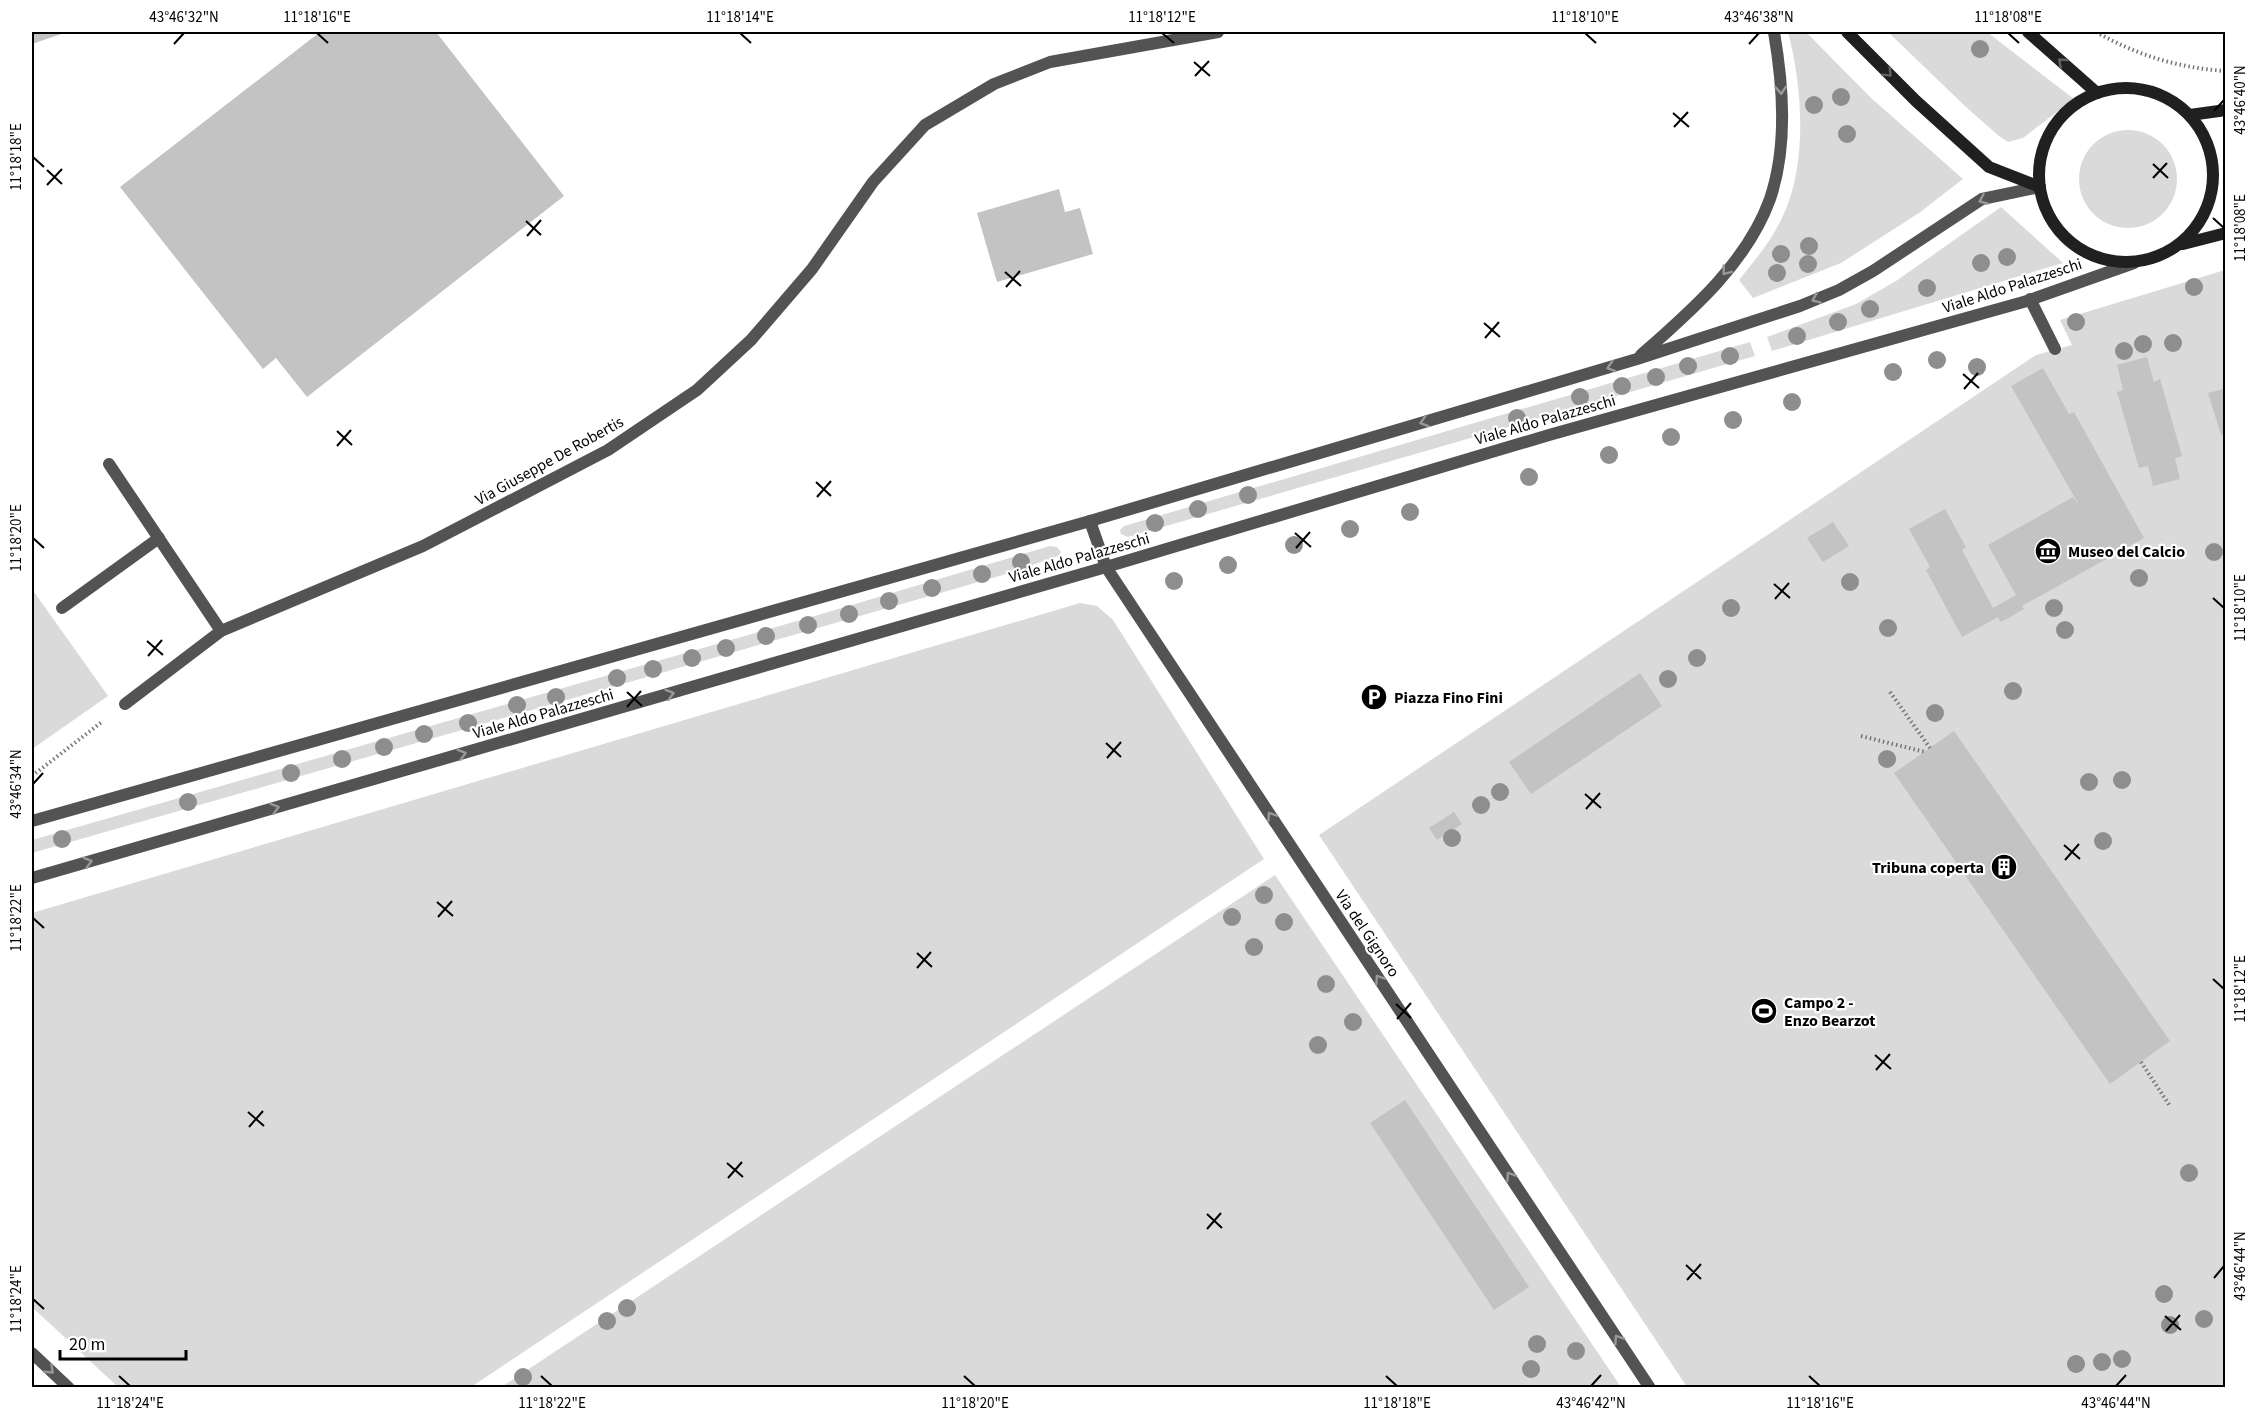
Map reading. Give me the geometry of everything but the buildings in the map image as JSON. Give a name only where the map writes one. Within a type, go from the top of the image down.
[{"type":"main road","points":[[1847,32],[1916,101],[1989,167],[2040,187]]},
{"type":"main road","points":[[2028,32],[2097,93]]},
{"type":"main road","points":[[2129,88],[2146,90],[2166,97],[2190,115],[2209,146],[2214,180],[2206,210],[2191,235],[2164,254],[2134,263],[2112,262],[2097,258],[2084,252],[2063,236],[2046,211],[2040,187],[2039,163],[2043,147],[2051,131],[2070,108],[2097,93],[2109,89],[2129,88]]},
{"type":"main road","points":[[2190,115],[2226,110]]},
{"type":"main road","points":[[2179,245],[2226,233]]},
{"type":"street","name":"Via Giuseppe De Robertis","points":[[125,704],[221,631],[423,546],[608,450],[697,390],[751,340],[812,269],[873,182],[925,124],[994,84],[1050,62],[1218,32]]},
{"type":"street","points":[[1637,359],[1682,319],[1720,278],[1745,247],[1770,198],[1781,139],[1780,74],[1774,32]]},
{"type":"street","name":"Viale Aldo Palazzeschi","points":[[32,821],[1090,521],[1637,359],[1810,302],[1839,290],[1873,271],[1982,198],[2040,187]]},
{"type":"street","name":"Viale Aldo Palazzeschi","points":[[32,878],[1106,567],[1549,435],[2030,299],[2134,263]]},
{"type":"street","points":[[2030,299],[2055,349]]},
{"type":"street","points":[[109,464],[221,631]]},
{"type":"street","name":"Via del Gignoro","points":[[1090,521],[1106,567],[1650,1388]]},
{"type":"street","points":[[62,608],[159,538]]},
{"type":"street","points":[[32,1353],[69,1388]]},
{"type":"path","points":[[2096,32],[2145,55],[2194,69],[2226,71]]},
{"type":"path","points":[[1890,692],[1930,748]]},
{"type":"path","points":[[32,776],[125,704]]},
{"type":"path","points":[[1861,736],[1925,752]]},
{"type":"path","points":[[2141,1062],[2170,1106]]},
{"type":"shaded area","points":[[1788,32],[1806,32],[1870,97],[1963,179],[1919,213],[1841,263],[1753,298],[1739,280],[1777,228],[1790,199],[1796,176],[1799,152],[1799,102]]},
{"type":"shaded area","points":[[1888,32],[1987,32],[2074,99],[2023,138],[2008,142],[1966,107]]},
{"type":"shaded area","points":[[2128,130],[2147,134],[2163,144],[2173,160],[2177,179],[2173,198],[2163,214],[2147,224],[2128,228],[2109,224],[2093,214],[2083,198],[2079,179],[2083,160],[2093,144],[2109,134]]},
{"type":"shaded area","points":[[2001,207],[2063,263],[1772,351],[1767,337],[1856,304],[1896,281]]},
{"type":"shaded area","points":[[2225,270],[2225,1387],[1687,1387],[1319,835],[2036,355],[2072,345],[2060,320]]},
{"type":"shaded area","points":[[1750,342],[1755,356],[1128,537],[1121,534],[1120,530],[1124,526]]},
{"type":"shaded area","points":[[1050,546],[1057,547],[1061,552],[1058,556],[1010,573],[32,853],[32,840],[818,615]]},
{"type":"shaded area","points":[[32,589],[108,696],[32,749]]},
{"type":"shaded area","points":[[1080,603],[1097,606],[1113,620],[1264,859],[471,1387],[118,1387],[32,1307],[32,913]]},
{"type":"shaded area","points":[[1275,875],[1621,1387],[500,1388]]},
{"type":"place","name":"Museo del Calcio","points":[[2048,551]]},
{"type":"place","name":"Piazza Fino Fini","points":[[1374,697]]},
{"type":"place","name":"Tribuna coperta","points":[[2004,867]]},
{"type":"place","name":"Campo 2 - Enzo Bearzot","points":[[1764,1011]]}]
